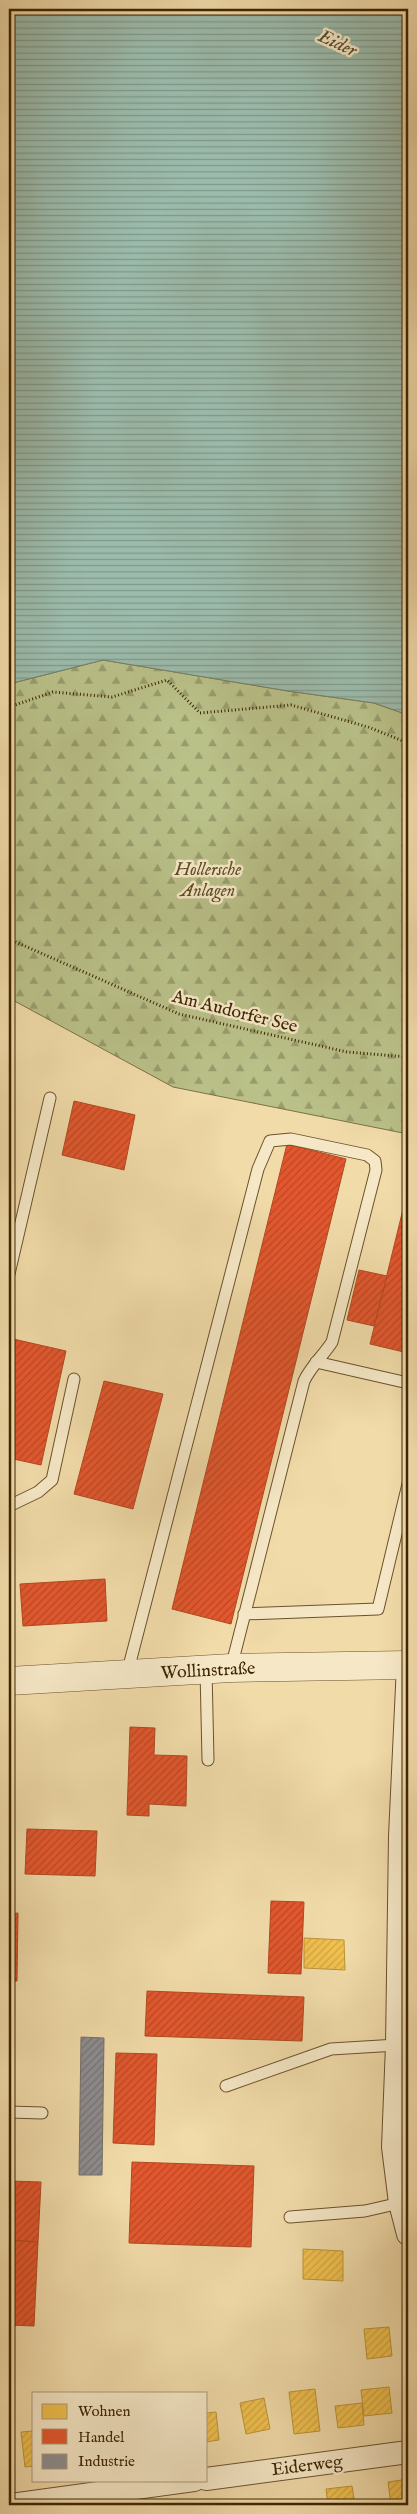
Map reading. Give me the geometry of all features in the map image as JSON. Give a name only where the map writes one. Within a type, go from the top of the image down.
[{"type":"street","name":"Wollinstraße","points":[[9,1681],[219,1669],[408,1665]]},
{"type":"street","points":[[408,1665],[400,1836],[397,2045],[393,2148],[400,2203],[408,2234]]},
{"type":"street","name":"Eiderweg","points":[[208,2479],[408,2452]]},
{"type":"street","points":[[14,2505],[180,2482]]},
{"type":"lane","points":[[9,1274],[50,1098]]},
{"type":"lane","points":[[127,1674],[258,1169],[270,1140],[279,1138],[367,1155],[375,1161],[376,1170],[332,1342],[304,1381],[244,1614],[219,1669],[208,1760]]},
{"type":"lane","points":[[316,1362],[408,1383]]},
{"type":"lane","points":[[9,1506],[38,1492],[52,1480],[74,1379]]},
{"type":"lane","points":[[244,1614],[378,1610],[408,1484]]},
{"type":"lane","points":[[226,2086],[331,2049],[397,2045]]},
{"type":"lane","points":[[9,2112],[42,2114]]},
{"type":"lane","points":[[290,2217],[365,2211],[400,2203]]},
{"type":"path","points":[[9,707],[53,692],[112,696],[167,680],[200,713],[291,705],[368,727],[408,743]]},
{"type":"path","name":"Am Audorfer See","points":[[9,940],[179,1014],[347,1052],[408,1057]]},
{"type":"green space","name":"Hollersche Anlagen","points":[[103,660],[288,691],[374,703],[408,715],[408,1134],[173,1087],[9,998],[9,684]]},
{"type":"water","name":"Eider","points":[[9,9],[408,9],[408,715],[374,703],[288,691],[103,660],[9,684]]},
{"type":"building: Wohnen","points":[[304,1938],[344,1940],[345,1970],[304,1968]]},
{"type":"building: Wohnen","points":[[303,2249],[343,2251],[343,2281],[303,2279]]},
{"type":"building: Wohnen","points":[[389,2327],[392,2356],[367,2359],[364,2329]]},
{"type":"building: Wohnen","points":[[389,2387],[392,2413],[364,2416],[361,2390]]},
{"type":"building: Wohnen","points":[[315,2389],[320,2431],[294,2434],[289,2392]]},
{"type":"building: Wohnen","points":[[264,2398],[270,2429],[246,2434],[240,2403]]},
{"type":"building: Wohnen","points":[[362,2403],[364,2425],[338,2428],[335,2406]]},
{"type":"building: Wohnen","points":[[216,2412],[219,2440],[208,2442],[208,2413]]},
{"type":"building: Wohnen","points":[[32,2431],[32,2466],[25,2467],[21,2432]]},
{"type":"building: Wohnen","points":[[408,2479],[408,2505],[391,2505],[388,2482]]},
{"type":"building: Wohnen","points":[[352,2486],[355,2505],[328,2505],[326,2489]]},
{"type":"building: Wohnen","points":[[291,2500],[291,2505],[262,2505],[262,2504]]},
{"type":"building: Handel","points":[[74,1101],[135,1115],[124,1170],[62,1155]]},
{"type":"building: Handel","points":[[287,1144],[346,1159],[231,1624],[172,1609]]},
{"type":"building: Handel","points":[[408,1189],[408,1353],[370,1344]]},
{"type":"building: Handel","points":[[359,1270],[387,1276],[374,1326],[347,1320]]},
{"type":"building: Handel","points":[[9,1338],[66,1351],[41,1465],[9,1458]]},
{"type":"building: Handel","points":[[104,1381],[163,1394],[133,1509],[74,1494]]},
{"type":"building: Handel","points":[[105,1579],[107,1621],[23,1626],[20,1584]]},
{"type":"building: Handel","points":[[130,1727],[155,1728],[154,1755],[187,1756],[186,1806],[149,1804],[149,1816],[127,1815]]},
{"type":"building: Handel","points":[[27,1829],[97,1831],[95,1876],[25,1874]]},
{"type":"building: Handel","points":[[271,1901],[304,1902],[301,1974],[268,1973]]},
{"type":"building: Handel","points":[[18,1913],[17,1981],[9,1981],[9,1914]]},
{"type":"building: Handel","points":[[147,1991],[304,1997],[302,2041],[145,2036]]},
{"type":"building: Handel","points":[[116,2053],[157,2054],[154,2145],[113,2143]]},
{"type":"building: Handel","points":[[132,2162],[254,2166],[251,2247],[129,2243]]},
{"type":"building: Handel","points":[[9,2181],[41,2182],[38,2242],[9,2240]]},
{"type":"building: Handel","points":[[9,2240],[38,2242],[34,2326],[9,2325]]},
{"type":"building: Industrie","points":[[81,2037],[104,2038],[102,2175],[79,2175]]}]
